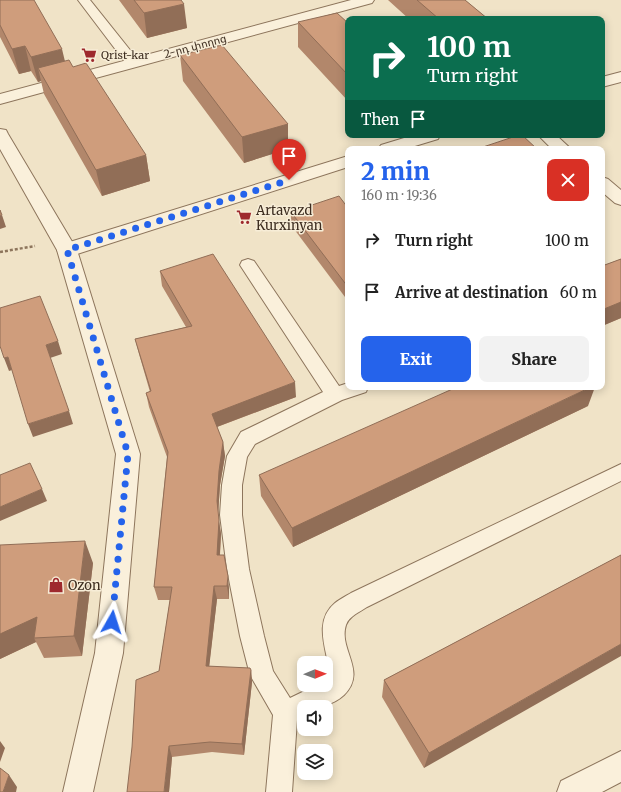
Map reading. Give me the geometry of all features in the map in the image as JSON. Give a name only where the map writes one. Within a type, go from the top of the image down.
[{"type":"street","name":"2-րդ փողոց","points":[[0,99],[367,0]]},
{"type":"street","points":[[605,81],[621,77]]},
{"type":"street","points":[[0,134],[64,246],[128,454],[109,652],[78,792]]},
{"type":"street","points":[[397,146],[422,138]]},
{"type":"street","points":[[549,138],[559,146]]},
{"type":"street","points":[[64,246],[345,162]]},
{"type":"street","points":[[605,186],[621,199]]},
{"type":"street","points":[[572,792],[621,766]]},
{"type":"lane","points":[[84,0],[133,63]]},
{"type":"lane","points":[[248,265],[335,395]]},
{"type":"lane","points":[[279,792],[285,712],[262,675],[248,621],[238,569],[231,515],[234,470],[237,456],[248,438],[335,395],[350,390]]},
{"type":"lane","points":[[285,712],[332,690],[342,680],[342,669],[336,653],[334,635],[334,620],[342,611],[366,597],[620,472]]},
{"type":"path","points":[[0,252],[64,246]]},
{"type":"building","points":[[0,0],[34,0],[62,49],[31,57],[25,46],[12,49],[0,25]]},
{"type":"building","points":[[134,0],[181,0],[184,4],[144,13]]},
{"type":"building","points":[[417,0],[465,0],[484,16],[436,16]]},
{"type":"building","points":[[337,13],[345,20],[345,72],[298,22]]},
{"type":"building","points":[[222,45],[288,124],[242,137],[180,55]]},
{"type":"building","points":[[69,60],[73,67],[86,63],[146,155],[96,170],[38,68]]},
{"type":"building","points":[[510,138],[525,138],[534,146],[486,146]]},
{"type":"building","points":[[339,196],[345,204],[345,283],[291,212]]},
{"type":"building","points":[[213,254],[295,382],[212,414],[223,442],[217,501],[219,520],[217,555],[224,555],[228,576],[227,586],[214,586],[206,666],[250,668],[251,670],[242,744],[210,742],[169,746],[164,792],[127,792],[132,747],[136,680],[159,671],[172,587],[154,587],[168,452],[146,393],[151,391],[135,339],[192,326],[160,271]]},
{"type":"building","points":[[621,259],[621,302],[605,309],[605,265]]},
{"type":"building","points":[[40,296],[58,341],[46,345],[69,411],[28,424],[8,357],[4,358],[0,346],[0,308]]},
{"type":"building","points":[[450,390],[585,390],[292,528],[259,475]]},
{"type":"building","points":[[30,463],[42,489],[0,507],[0,475]]},
{"type":"building","points":[[85,541],[74,636],[34,638],[37,617],[0,634],[0,545]]},
{"type":"building","points":[[621,555],[621,644],[429,753],[384,680]]},
{"type":"building","points":[[0,768],[9,775],[3,792],[0,792]]},
{"type":"place","name":"Qrist-kar","points":[[89,55]]},
{"type":"place","name":"Artavazd Kurxinyan","points":[[244,217]]},
{"type":"place","name":"Ozon","points":[[56,585]]},
{"type":"route","points":[[112,622],[128,454],[67,250],[289,180]]}]
